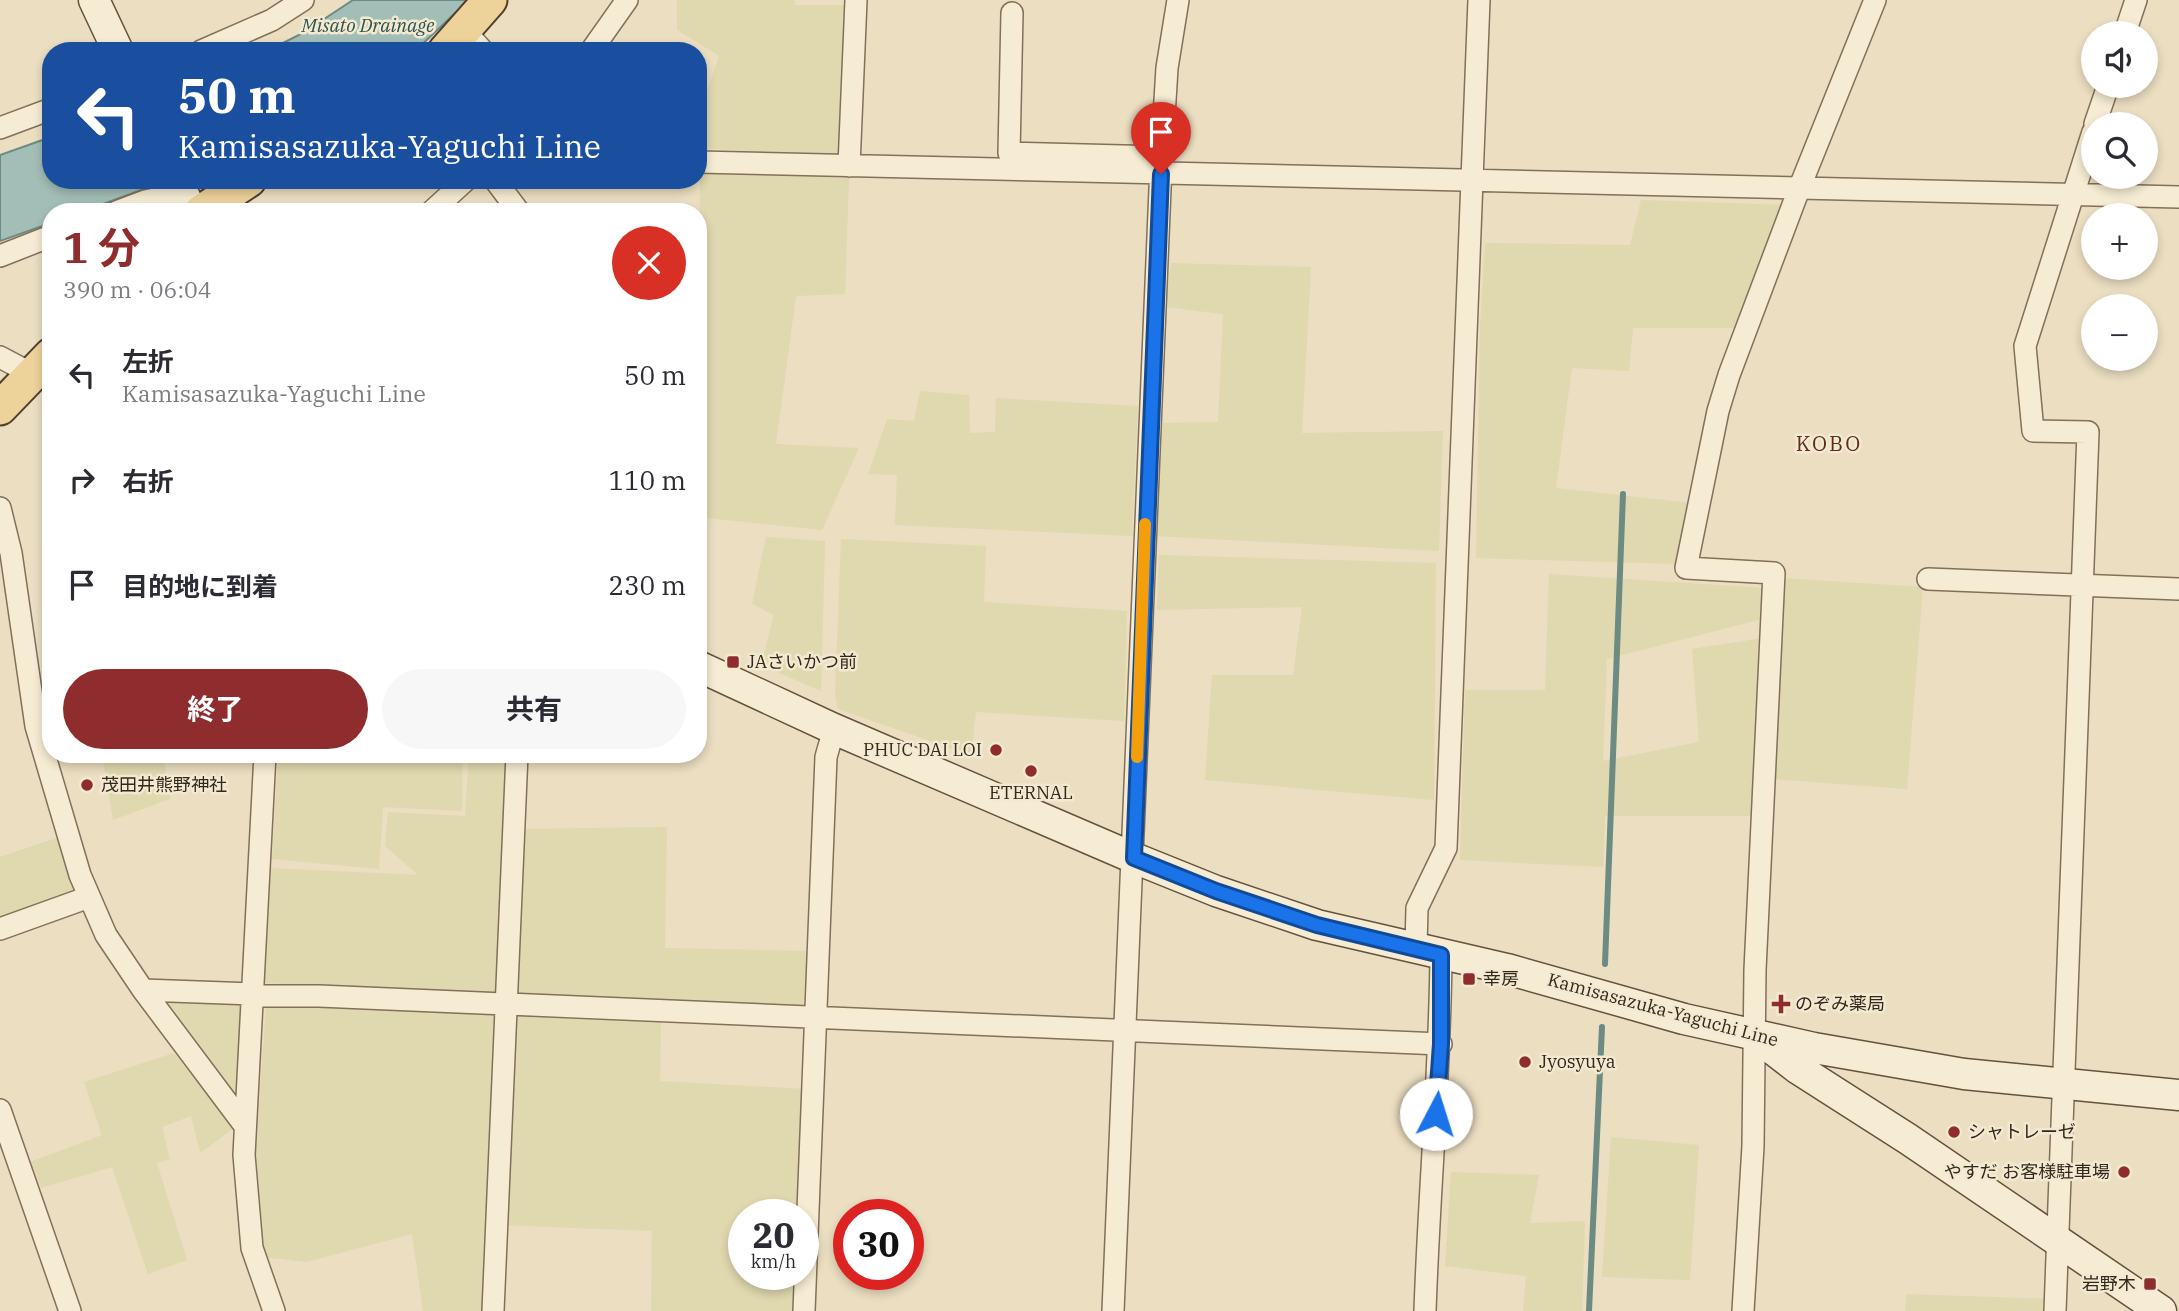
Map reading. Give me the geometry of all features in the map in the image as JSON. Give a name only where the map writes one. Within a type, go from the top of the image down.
[{"type":"main road","points":[[94,0],[114,42]]},
{"type":"main road","points":[[465,42],[490,0]]},
{"type":"main road","points":[[186,196],[214,189]]},
{"type":"main road","points":[[0,408],[42,379]]},
{"type":"main road","points":[[0,431],[42,381]]},
{"type":"main road","name":"Kamisasazuka-Yaguchi Line","points":[[707,670],[834,729],[1134,858],[1216,891],[1317,925],[1555,982],[1684,1019],[1882,1061],[2064,1085],[2179,1095]]},
{"type":"main road","points":[[1754,1034],[1797,1069],[2161,1311]]},
{"type":"street","points":[[263,0],[272,20]]},
{"type":"street","points":[[222,42],[272,20],[303,0]]},
{"type":"street","points":[[598,42],[628,0]]},
{"type":"street","points":[[849,166],[856,0]]},
{"type":"street","points":[[1112,1311],[1134,858],[1161,166],[1167,68],[1178,0]]},
{"type":"street","points":[[1425,1311],[1430,1160],[1441,1044],[1428,951],[1417,908],[1446,848],[1479,0]]},
{"type":"street","points":[[1744,1311],[1774,573],[1686,568],[1722,399],[1799,189],[1875,0]]},
{"type":"street","points":[[2129,21],[2136,0]]},
{"type":"street","points":[[1012,13],[1009,153],[1043,162]]},
{"type":"street","points":[[0,128],[42,112]]},
{"type":"street","points":[[707,162],[849,166],[1043,162],[1474,181],[2179,197]]},
{"type":"street","points":[[2055,1311],[2085,585],[2088,432],[2033,431],[2025,346],[2081,171]]},
{"type":"street","points":[[441,203],[456,189]]},
{"type":"street","points":[[140,203],[186,196]]},
{"type":"street","points":[[0,256],[42,240]]},
{"type":"street","points":[[0,357],[42,374]]},
{"type":"street","points":[[0,508],[11,553],[24,658],[42,749]]},
{"type":"street","points":[[1928,579],[2179,589]]},
{"type":"street","points":[[804,1311],[826,757],[834,729]]},
{"type":"street","points":[[46,763],[89,897],[106,936],[245,1126]]},
{"type":"street","points":[[265,763],[245,1126],[245,1192],[251,1248],[274,1311]]},
{"type":"street","points":[[493,1311],[517,763]]},
{"type":"street","points":[[0,929],[89,897]]},
{"type":"street","points":[[143,990],[1441,1044]]},
{"type":"street","points":[[0,1110],[70,1311]]},
{"type":"shaded area","points":[[677,0],[795,0],[795,5],[851,5],[845,157],[707,149],[707,91],[719,56],[707,49],[707,42],[696,42],[677,30]]},
{"type":"shaded area","points":[[707,169],[849,178],[845,294],[796,296],[776,444],[859,448],[822,530],[707,518],[707,203],[700,203],[700,189],[707,189]]},
{"type":"shaded area","points":[[1641,200],[1784,205],[1735,328],[1633,328],[1629,371],[1572,368],[1556,488],[1691,503],[1676,564],[1476,558],[1480,327],[1485,243],[1630,245]]},
{"type":"shaded area","points":[[1171,263],[1311,267],[1302,433],[1443,431],[1439,551],[1155,536],[1157,423],[1218,422],[1223,314],[1165,307]]},
{"type":"shaded area","points":[[920,391],[969,395],[970,433],[995,432],[996,398],[1138,406],[1132,536],[895,525],[897,475],[868,474],[887,419],[914,421]]},
{"type":"shaded area","points":[[766,537],[825,541],[821,691],[761,665],[774,615],[752,604]]},
{"type":"shaded area","points":[[841,539],[986,546],[984,602],[1127,611],[1124,721],[976,712],[971,755],[838,709],[835,694]]},
{"type":"shaded area","points":[[1159,555],[1436,563],[1434,800],[1205,780],[1212,675],[1293,675],[1302,607],[1157,610]]},
{"type":"shaded area","points":[[1549,574],[1764,588],[1762,619],[1607,659],[1603,761],[1699,742],[1692,649],[1763,638],[1753,816],[1605,816],[1603,867],[1460,860],[1465,690],[1545,690]]},
{"type":"shaded area","points":[[1780,578],[1923,587],[1907,789],[1771,779]]},
{"type":"shaded area","points":[[104,763],[164,763],[170,799],[113,820]]},
{"type":"shaded area","points":[[277,763],[463,763],[462,811],[383,807],[379,869],[272,859]]},
{"type":"shaded area","points":[[468,763],[512,763],[504,995],[265,983],[271,868],[418,875],[385,846],[388,812],[465,816]]},
{"type":"shaded area","points":[[667,827],[665,948],[807,951],[803,1008],[518,993],[523,829]]},
{"type":"shaded area","points":[[62,836],[77,897],[0,924],[0,857]]},
{"type":"shaded area","points":[[159,996],[241,999],[236,1103]]},
{"type":"shaded area","points":[[266,1005],[504,1012],[487,1311],[423,1311],[412,1234],[306,1262],[264,1257],[256,1151]]},
{"type":"shaded area","points":[[511,1008],[661,1020],[660,1081],[806,1089],[803,1199],[728,1199],[728,1290],[801,1290],[800,1311],[651,1311],[652,1231],[504,1225]]},
{"type":"shaded area","points":[[174,1053],[234,1128],[200,1153],[191,1116],[162,1127],[170,1159],[157,1163],[187,1260],[148,1274],[112,1167],[41,1188],[30,1162],[102,1135],[84,1082]]},
{"type":"shaded area","points":[[1611,1137],[1699,1145],[1690,1280],[1602,1277]]},
{"type":"shaded area","points":[[1451,1172],[1539,1175],[1530,1223],[1585,1221],[1582,1311],[1523,1311],[1526,1276],[1445,1266]]},
{"type":"shaded area","points":[[1907,1294],[2051,1299],[2050,1311],[1905,1311]]},
{"type":"water","name":"Misato Drainage","points":[[353,0],[469,0],[425,42],[285,42]]},
{"type":"water","points":[[42,140],[42,189],[144,189],[106,203],[42,203],[42,226],[0,241],[0,155]]},
{"type":"waterway","points":[[1605,964],[1623,494]]},
{"type":"waterway","points":[[1589,1311],[1602,1027]]},
{"type":"slow traffic","points":[[1137,757],[1145,524]]},
{"type":"place","name":"JAさいかつ前","points":[[733,662]]},
{"type":"place","name":"PHUC DAI LOI","points":[[996,750]]},
{"type":"place","name":"ETERNAL","points":[[1031,771]]},
{"type":"place","name":"茂田井熊野神社","points":[[87,785]]},
{"type":"place","name":"幸房","points":[[1469,979]]},
{"type":"place","name":"のぞみ薬局","points":[[1781,1004]]},
{"type":"place","name":"Jyosyuya","points":[[1525,1062]]},
{"type":"place","name":"シャトレーゼ","points":[[1954,1132]]},
{"type":"place","name":"やすだ お客様駐車場","points":[[2124,1172]]},
{"type":"place","name":"岩野木","points":[[2150,1284]]},
{"type":"district","name":"KOBO","points":[[1829,444]]},
{"type":"route","points":[[1161,174],[1144,545],[1134,858],[1216,891],[1317,925],[1441,955],[1441,1044],[1436,1114]]}]
